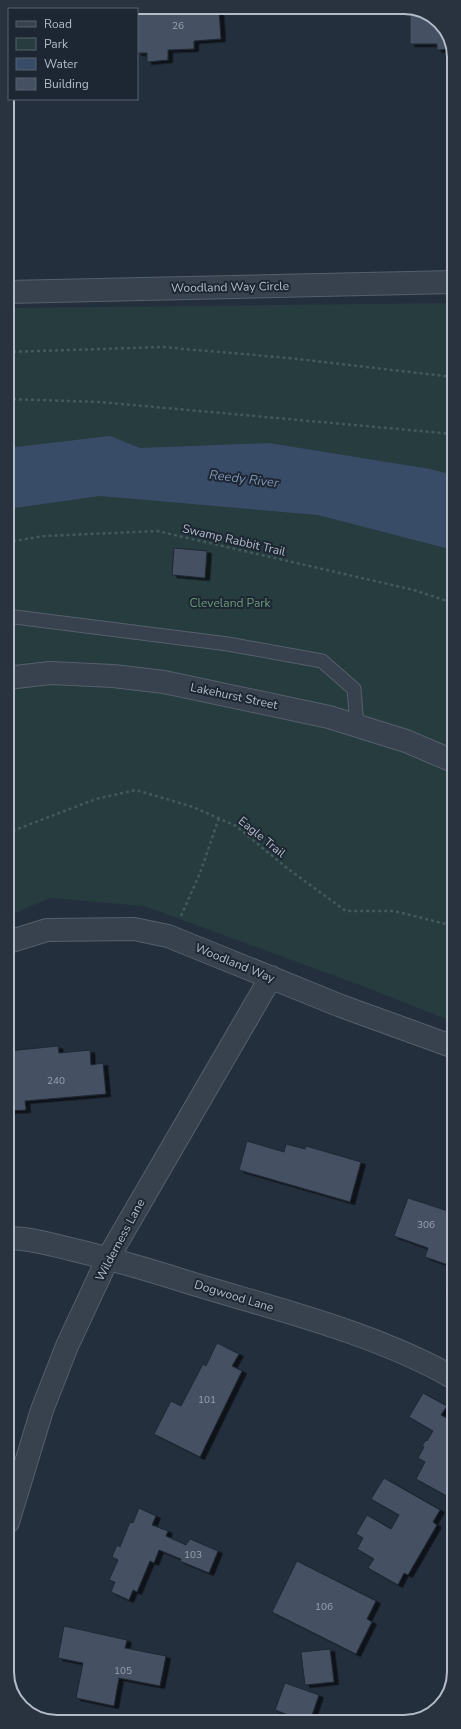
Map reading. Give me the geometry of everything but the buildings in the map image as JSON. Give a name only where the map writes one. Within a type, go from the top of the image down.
[{"type":"street","name":"Woodland Way Circle","points":[[14,292],[447,282]]},
{"type":"street","name":"Lakehurst Street","points":[[14,677],[50,673],[113,676],[164,682],[321,715],[406,741],[447,759]]},
{"type":"street","name":"Woodland Way","points":[[14,940],[48,930],[134,929],[172,938],[341,1006],[447,1044]]},
{"type":"street","name":"Wilderness Lane","points":[[14,1502],[42,1410],[67,1346],[108,1258],[271,977]]},
{"type":"street","name":"Dogwood Lane","points":[[14,1238],[25,1238],[108,1258],[330,1326],[436,1367],[447,1374]]},
{"type":"lane","points":[[14,617],[228,644],[322,661],[354,689],[357,726]]},
{"type":"path","points":[[14,352],[162,347],[289,358],[447,377]]},
{"type":"path","points":[[14,399],[100,402],[447,433]]},
{"type":"path","name":"Swamp Rabbit Trail","points":[[14,541],[45,536],[157,532],[414,590],[447,601]]},
{"type":"path","name":"Eagle Trail","points":[[14,831],[96,799],[136,790],[193,807],[236,826],[288,869],[346,911],[394,911],[447,924]]},
{"type":"path","points":[[172,938],[200,873],[219,818]]},
{"type":"green space","name":"Cleveland Park","points":[[447,303],[447,1019],[360,985],[144,906],[50,898],[14,913],[14,308]]},
{"type":"water","name":"Reedy River","points":[[110,436],[140,448],[269,443],[430,469],[447,473],[447,548],[318,515],[100,496],[14,508],[14,447]]}]
